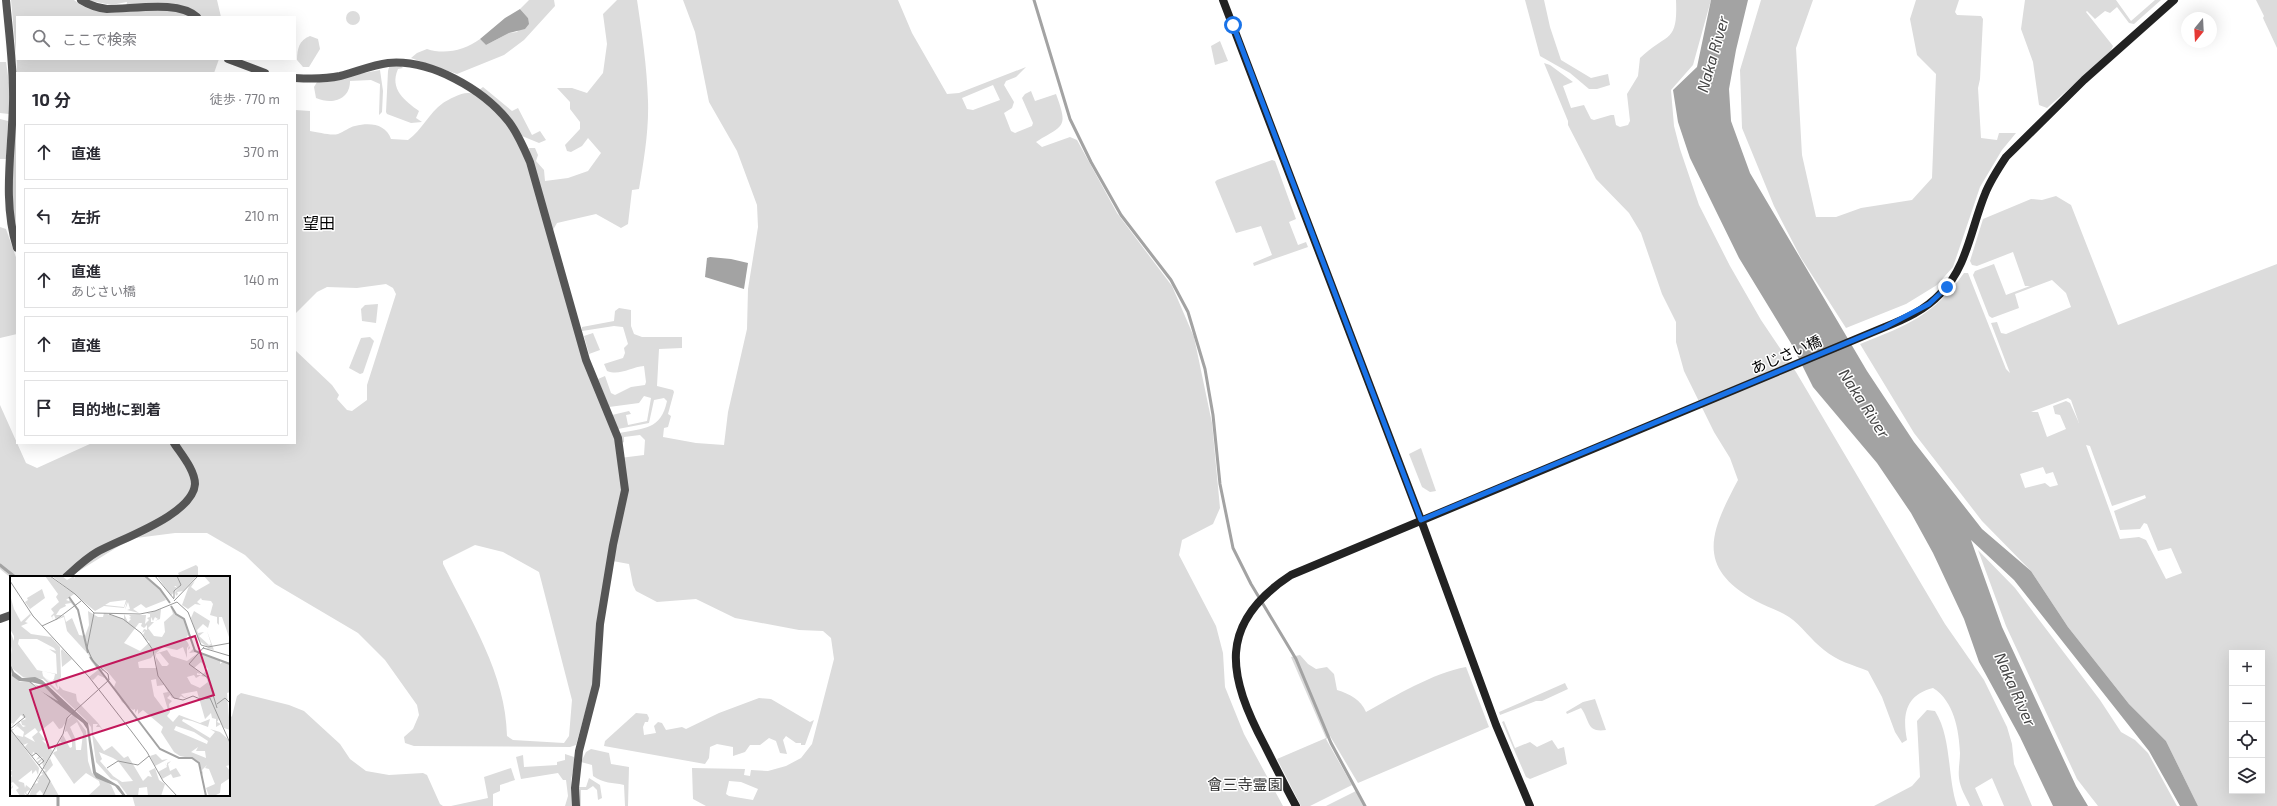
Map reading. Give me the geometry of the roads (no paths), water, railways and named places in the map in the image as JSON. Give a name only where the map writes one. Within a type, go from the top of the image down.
[{"type":"street","points":[[6,0],[12,60],[13,102],[8,200],[12,231],[16,245]]},
{"type":"street","points":[[81,0],[92,5],[107,8],[139,2],[176,2],[187,5],[196,16]]},
{"type":"street","points":[[1223,0],[1421,520],[1496,725],[1530,806]]},
{"type":"street","name":"あじさい橋","points":[[1296,806],[1252,722],[1240,692],[1235,659],[1236,645],[1242,626],[1249,612],[1261,597],[1291,575],[1885,327],[1929,304],[1940,295],[1954,277],[1965,256],[1985,194],[1997,170],[2006,157],[2084,80],[2174,0]]},
{"type":"street","points":[[231,60],[262,72]]},
{"type":"street","points":[[296,78],[331,77],[385,63],[414,63],[431,69],[466,85],[490,100],[510,122],[521,141],[530,162],[586,360],[618,438],[625,490],[613,545],[600,624],[596,685],[580,751],[575,788],[576,806]]},
{"type":"street","points":[[67,576],[97,552],[156,524],[183,505],[190,496],[195,484],[193,474],[175,444]]},
{"type":"street","points":[[0,619],[10,615]]},
{"type":"water","name":"Naka River","points":[[1711,0],[1748,0],[1736,50],[1729,89],[1731,121],[1750,173],[1867,371],[1914,442],[1982,529],[2031,571],[2068,627],[2129,704],[2166,741],[2198,806],[2180,806],[2149,751],[2014,580],[1971,540],[2002,627],[2076,786],[2088,806],[2053,806],[2020,737],[1979,662],[1964,619],[1933,553],[1911,513],[1877,463],[1813,387],[1792,345],[1739,258],[1690,158],[1678,122],[1673,90],[1697,67]]},
{"type":"water","points":[[520,9],[528,18],[529,24],[525,29],[509,33],[486,45],[480,39],[505,18]]},
{"type":"water","points":[[707,258],[731,259],[748,263],[744,289],[705,277]]},
{"type":"waterway","points":[[1034,0],[1070,119],[1091,162],[1121,215],[1171,280],[1188,312],[1205,369],[1213,415],[1220,484],[1233,548],[1251,584],[1296,659],[1331,743],[1365,806]]},
{"type":"waterway","points":[[0,565],[14,576]]},
{"type":"waterway","points":[[58,796],[58,806]]},
{"type":"district","name":"望田","points":[[319,222]]},
{"type":"park label","name":"會三寺霊園","points":[[1245,784]]}]
